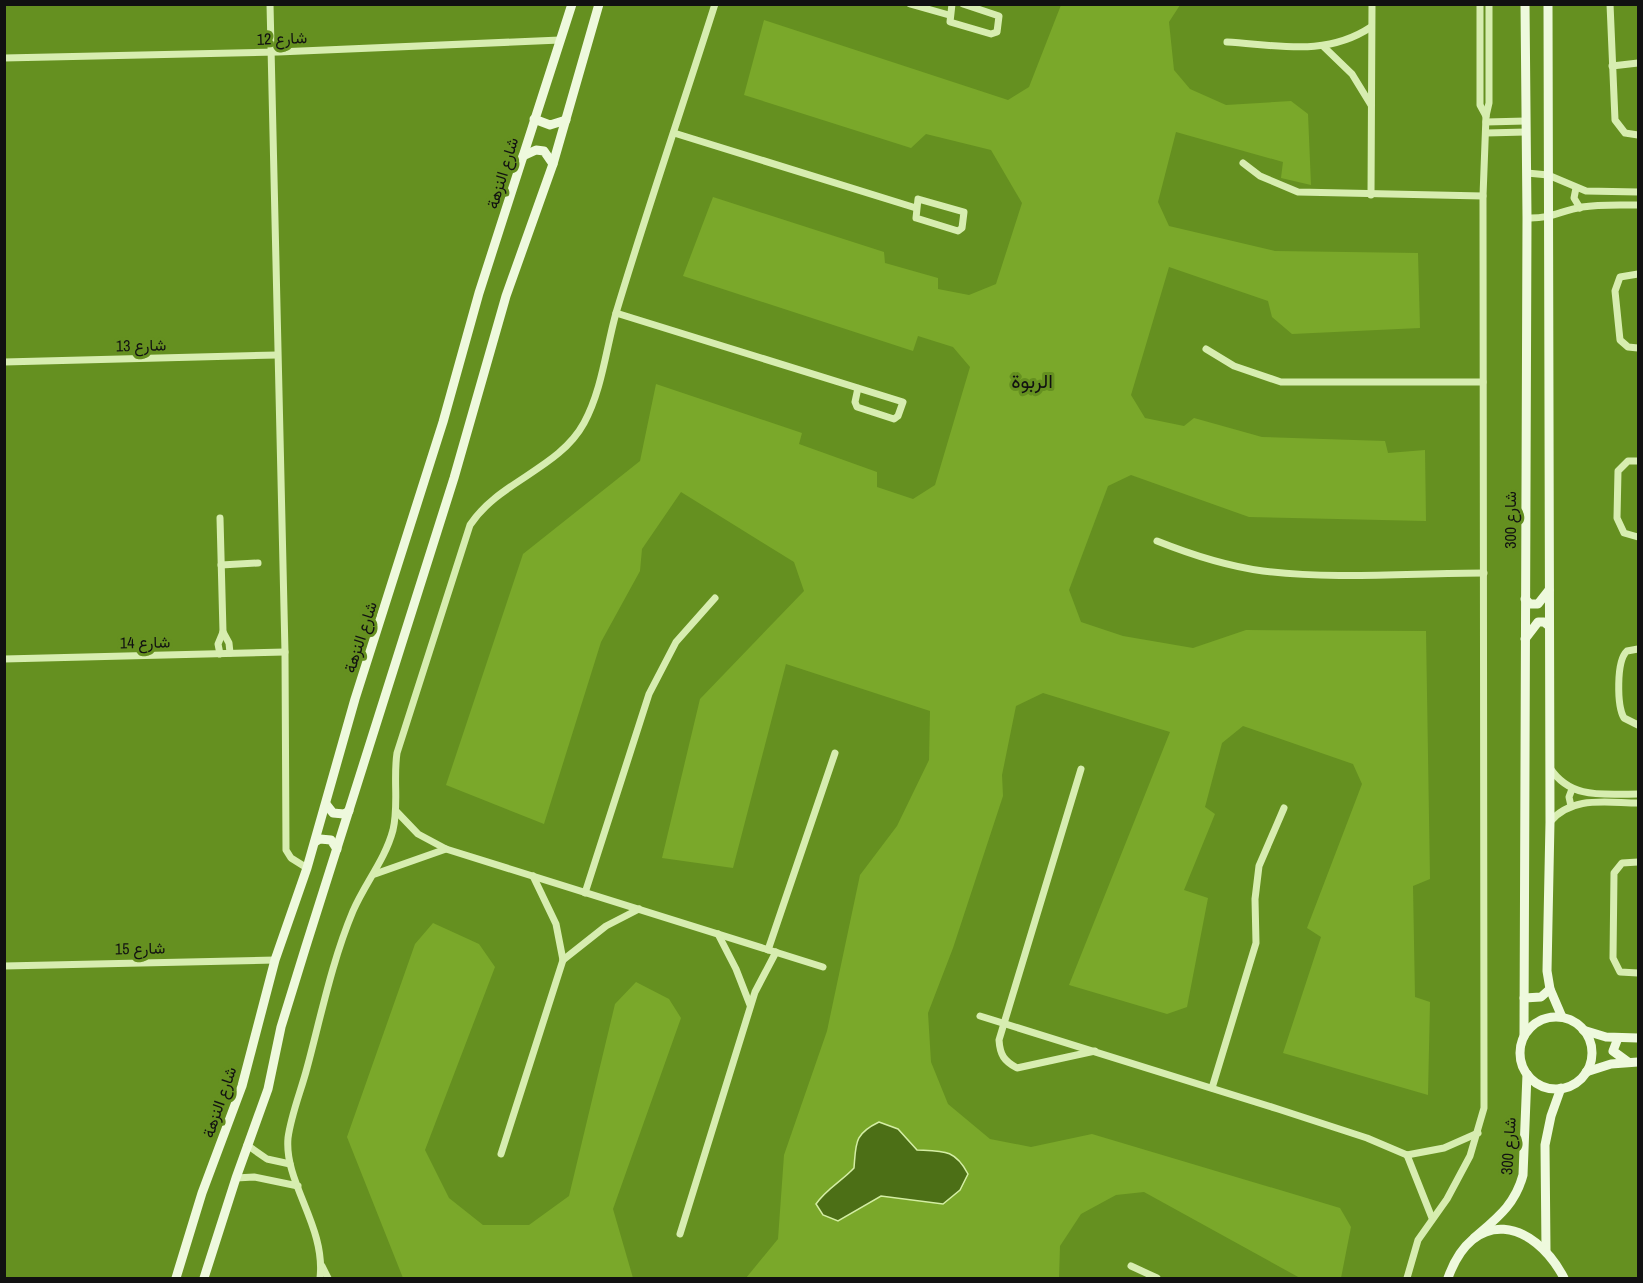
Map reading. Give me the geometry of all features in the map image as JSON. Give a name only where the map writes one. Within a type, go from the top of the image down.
[{"type":"street","points":[[270,4],[285,652],[286,850],[291,858],[307,868]]},
{"type":"street","name":"شارع النزهة","points":[[176,1278],[202,1193],[242,1086],[275,960],[307,868],[355,699],[440,432],[534,119],[572,4]]},
{"type":"street","points":[[204,1278],[247,1145],[268,1089],[281,1027],[467,435],[506,296],[553,164],[599,4]]},
{"type":"street","points":[[328,1278],[322,1266],[313,1225],[290,1164],[290,1130],[326,996],[352,912],[388,844],[396,811],[394,774],[397,753],[470,525],[480,509],[559,452],[584,424],[616,313],[715,4]]},
{"type":"street","points":[[910,4],[949,15]]},
{"type":"street","points":[[952,4],[950,22],[991,34],[997,32],[999,16],[963,4]]},
{"type":"street","points":[[1371,195],[1372,4]]},
{"type":"street","points":[[1480,4],[1480,105],[1486,119]]},
{"type":"street","points":[[1407,1278],[1418,1240],[1460,1178],[1479,1133],[1484,1083],[1483,196],[1486,119],[1489,103],[1489,4]]},
{"type":"street","name":"شارع 300","points":[[1524,1036],[1527,218],[1525,4]]},
{"type":"street","points":[[1548,4],[1550,822],[1547,971],[1550,990],[1562,1017],[1583,1030],[1618,1038],[1638,1038]]},
{"type":"street","points":[[1610,4],[1614,120],[1625,133],[1638,135]]},
{"type":"street","points":[[1227,42],[1324,47],[1349,40],[1371,27]]},
{"type":"street","name":"شارع 12","points":[[4,58],[272,52],[560,40]]},
{"type":"street","points":[[1324,47],[1352,74],[1371,106]]},
{"type":"street","points":[[1612,66],[1638,63]]},
{"type":"street","points":[[534,119],[550,125],[566,120]]},
{"type":"street","points":[[1486,119],[1526,121]]},
{"type":"street","points":[[1486,133],[1526,132]]},
{"type":"street","points":[[674,133],[916,208]]},
{"type":"street","points":[[523,156],[536,150],[544,152],[553,164]]},
{"type":"street","points":[[1243,163],[1278,186],[1298,192],[1483,196]]},
{"type":"street","points":[[1527,173],[1548,175],[1576,188],[1596,192],[1638,192]]},
{"type":"street","points":[[1576,188],[1574,198],[1580,208]]},
{"type":"street","points":[[921,199],[962,211],[966,215],[963,228],[958,231],[920,220],[914,215],[916,208],[921,199]]},
{"type":"street","points":[[1527,218],[1548,219],[1580,208],[1638,205]]},
{"type":"street","points":[[1638,274],[1628,274],[1620,278],[1615,291],[1620,340],[1628,347],[1638,348]]},
{"type":"street","points":[[616,313],[858,388],[903,402],[898,416],[894,419],[857,407],[855,402],[858,388]]},
{"type":"street","points":[[1206,350],[1234,366],[1281,382],[1484,382]]},
{"type":"street","name":"شارع 13","points":[[4,362],[278,355]]},
{"type":"street","points":[[1638,461],[1628,461],[1618,471],[1617,518],[1624,533],[1638,537]]},
{"type":"street","points":[[220,518],[223,632],[218,644],[220,654]]},
{"type":"street","points":[[1157,541],[1218,562],[1263,571],[1300,574],[1484,573]]},
{"type":"street","points":[[221,565],[258,562]]},
{"type":"street","points":[[1525,599],[1530,604],[1538,604],[1549,590]]},
{"type":"street","points":[[585,892],[649,694],[676,642],[715,598]]},
{"type":"street","points":[[1525,639],[1538,622],[1544,622],[1549,626]]},
{"type":"street","points":[[223,632],[229,643],[230,653]]},
{"type":"street","points":[[1638,649],[1627,651],[1621,659],[1619,706],[1624,718],[1638,724]]},
{"type":"street","name":"شارع 14","points":[[4,659],[285,652]]},
{"type":"street","points":[[680,1234],[750,1007],[772,951],[835,753]]},
{"type":"street","points":[[1550,768],[1556,778],[1572,789],[1586,794],[1638,794]]},
{"type":"street","points":[[1081,769],[999,1040],[1000,1052],[1006,1062],[1017,1068],[1095,1051]]},
{"type":"street","points":[[1571,806],[1569,797],[1572,789]]},
{"type":"street","points":[[1550,822],[1571,806],[1588,802],[1638,803]]},
{"type":"street","points":[[326,804],[333,813],[344,814],[349,811]]},
{"type":"street","points":[[1212,1088],[1256,943],[1255,899],[1259,866],[1284,808]]},
{"type":"street","points":[[396,811],[418,834],[446,849],[823,968]]},
{"type":"street","points":[[315,842],[325,839],[335,844],[338,849]]},
{"type":"street","points":[[374,874],[446,849]]},
{"type":"street","points":[[1638,862],[1622,863],[1614,873],[1613,958],[1620,972],[1638,973]]},
{"type":"street","points":[[501,1154],[562,960],[556,924],[533,876]]},
{"type":"street","points":[[562,960],[598,931],[639,909]]},
{"type":"street","points":[[718,934],[736,969],[750,1007]]},
{"type":"street","name":"شارع 15","points":[[4,966],[275,960]]},
{"type":"street","points":[[1524,998],[1541,997],[1550,990]]},
{"type":"street","points":[[980,1016],[1367,1138],[1407,1155],[1444,1148],[1479,1133]]},
{"type":"street","points":[[1562,1017],[1544,1019],[1536,1023],[1524,1036],[1521,1060],[1527,1074],[1542,1086],[1561,1088],[1575,1083],[1586,1072],[1611,1064],[1634,1062]]},
{"type":"street","points":[[1583,1030],[1588,1037],[1591,1055],[1586,1072]]},
{"type":"street","points":[[1618,1038],[1613,1051],[1634,1062]]},
{"type":"street","name":"شارع 300","points":[[1448,1278],[1458,1255],[1474,1238],[1502,1216],[1519,1190],[1523,1174],[1527,1074]]},
{"type":"street","points":[[1546,1250],[1545,1145],[1551,1116],[1561,1088]]},
{"type":"street","points":[[247,1145],[267,1160],[290,1164]]},
{"type":"street","points":[[1407,1155],[1432,1218]]},
{"type":"street","points":[[236,1178],[254,1177],[298,1186]]},
{"type":"street","points":[[1474,1238],[1496,1230],[1512,1230],[1534,1239],[1546,1250],[1564,1278]]},
{"type":"street","points":[[320,1278],[322,1266]]},
{"type":"street","points":[[1131,1266],[1157,1278]]},
{"type":"shaded area","points":[[1061,5],[1180,5],[1169,22],[1174,70],[1190,89],[1226,105],[1291,101],[1308,114],[1311,185],[1281,178],[1283,162],[1176,132],[1158,202],[1169,226],[1275,251],[1418,253],[1420,328],[1292,334],[1272,317],[1268,301],[1169,267],[1131,395],[1145,418],[1184,426],[1194,418],[1262,437],[1385,441],[1388,453],[1425,450],[1426,521],[1249,517],[1131,475],[1108,486],[1069,590],[1081,622],[1123,636],[1193,648],[1246,630],[1426,631],[1430,879],[1413,886],[1415,997],[1430,1002],[1428,1095],[1283,1053],[1321,937],[1307,928],[1362,784],[1353,764],[1243,726],[1222,743],[1205,807],[1215,814],[1184,890],[1208,898],[1187,1007],[1167,1014],[1069,985],[1170,732],[1043,693],[1016,706],[1002,775],[1003,796],[953,948],[928,1013],[931,1062],[948,1104],[990,1139],[1031,1147],[1092,1134],[1340,1208],[1351,1227],[1341,1278],[1300,1278],[1144,1192],[1116,1195],[1081,1214],[1060,1246],[1059,1278],[746,1278],[778,1239],[784,1155],[827,1031],[860,875],[897,826],[929,760],[930,711],[786,664],[733,868],[662,858],[700,699],[804,591],[794,562],[681,492],[642,549],[640,571],[601,642],[544,824],[446,785],[523,554],[640,461],[656,384],[802,433],[799,444],[877,472],[877,487],[913,499],[935,485],[970,367],[953,347],[918,336],[913,351],[683,276],[713,197],[884,252],[885,263],[938,278],[938,289],[969,295],[996,284],[1022,203],[991,150],[926,134],[911,148],[744,95],[764,20],[1008,100],[1029,87]]},
{"type":"shaded area","points":[[433,923],[479,944],[495,967],[425,1150],[449,1198],[483,1225],[529,1225],[569,1196],[615,1004],[636,982],[669,999],[681,1018],[613,1209],[633,1278],[403,1278],[347,1137],[415,944]]},
{"type":"shaded area","points":[[879,1122],[898,1129],[917,1150],[941,1151],[958,1160],[968,1174],[960,1190],[943,1204],[881,1196],[838,1221],[823,1215],[816,1204],[854,1168],[858,1140],[865,1131]]},
{"type":"district","name":"الربوة","points":[[1032,380]]}]
